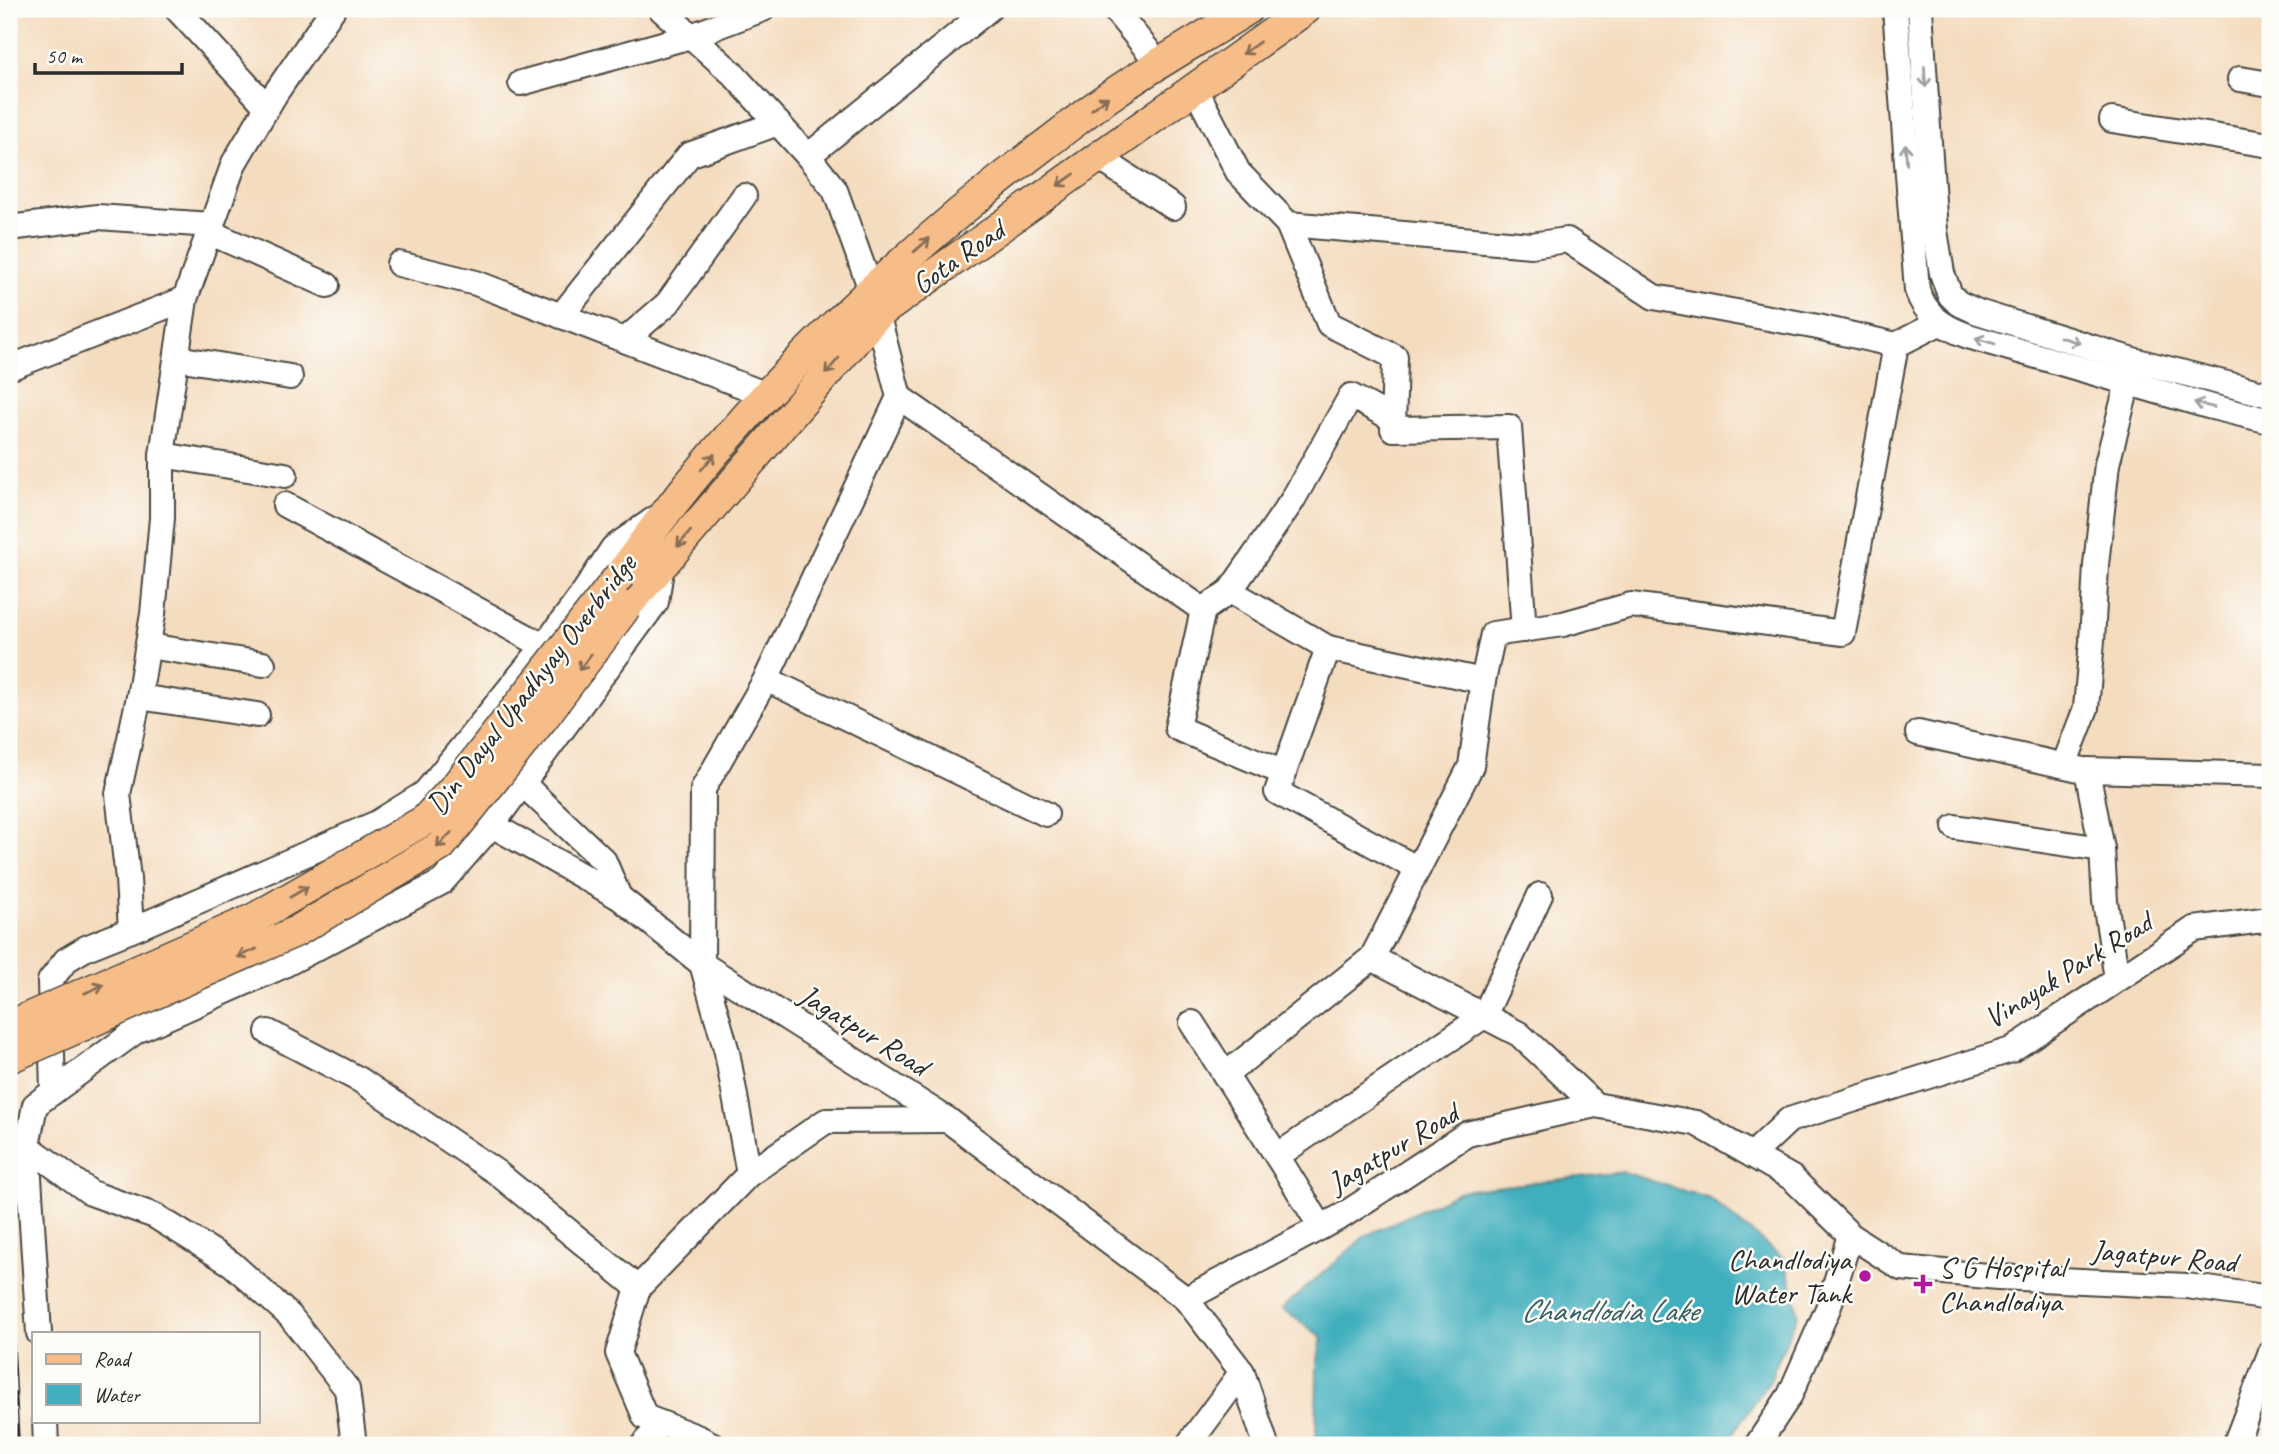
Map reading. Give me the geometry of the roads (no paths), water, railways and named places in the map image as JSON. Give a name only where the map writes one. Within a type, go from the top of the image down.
[{"type":"main road","name":"Gota Road","points":[[663,513],[767,395],[874,302],[978,195],[1113,93],[1248,9]]},
{"type":"main road","name":"Gota Road","points":[[662,564],[874,302],[1098,158],[1307,9]]},
{"type":"main road","name":"Din Dayal Upadhyay Overbridge","points":[[9,1026],[253,919],[425,820],[458,783],[620,575],[663,513]]},
{"type":"main road","name":"Din Dayal Upadhyay Overbridge","points":[[9,1058],[295,932],[441,846],[662,564]]},
{"type":"street","points":[[177,9],[267,107]]},
{"type":"street","points":[[131,930],[118,794],[153,614],[162,517],[162,455],[185,299],[234,163],[267,107],[333,9]]},
{"type":"street","points":[[662,9],[732,73],[808,156],[835,190],[874,302],[899,397],[766,679],[703,789],[702,964],[727,1052],[749,1174]]},
{"type":"street","points":[[521,83],[691,36],[728,17],[763,9]]},
{"type":"street","points":[[808,156],[989,9]]},
{"type":"street","points":[[1114,9],[1159,64]]},
{"type":"street","points":[[1895,9],[1917,290],[1926,310],[1939,323],[1968,336],[2131,372],[2270,395]]},
{"type":"street","points":[[1920,9],[1936,231],[1942,273],[1950,295],[1968,309],[2131,372],[2270,421]]},
{"type":"street","points":[[2241,79],[2270,84]]},
{"type":"street","points":[[1195,88],[1238,172],[1288,224],[1329,324],[1395,357],[1393,429],[1509,427],[1524,629]]},
{"type":"street","points":[[2112,120],[2270,145]]},
{"type":"street","points":[[561,316],[689,155],[778,123]]},
{"type":"street","points":[[1098,158],[1172,207]]},
{"type":"street","points":[[625,340],[668,303],[744,196]]},
{"type":"street","points":[[9,228],[97,217],[210,229],[327,285]]},
{"type":"street","points":[[1288,224],[1531,245],[1567,240],[1654,297],[1818,327],[1896,345],[1939,323]]},
{"type":"street","points":[[399,264],[476,283],[767,395]]},
{"type":"street","points":[[9,368],[185,299]]},
{"type":"street","points":[[1225,1075],[1372,958],[1471,766],[1483,681],[1493,634],[1563,624],[1631,605],[1843,633],[1896,345]]},
{"type":"street","points":[[177,358],[290,377]]},
{"type":"street","points":[[2117,979],[2105,901],[2102,849],[2075,768],[2086,708],[2096,565],[2107,464],[2131,372]]},
{"type":"street","points":[[1284,773],[1177,728],[1203,610],[1230,591],[1292,501],[1351,396],[1393,419]]},
{"type":"street","points":[[899,397],[1203,610]]},
{"type":"street","points":[[162,455],[285,475]]},
{"type":"street","points":[[285,505],[544,646]]},
{"type":"street","points":[[53,1092],[50,981],[66,960],[86,948],[377,824],[425,793],[544,646],[613,548],[663,513]]},
{"type":"street","points":[[39,1332],[27,1146],[35,1105],[136,1031],[280,967],[442,882],[492,825],[656,602],[662,564]]},
{"type":"street","points":[[1230,591],[1328,648],[1483,681]]},
{"type":"street","points":[[148,646],[264,664]]},
{"type":"street","points":[[1328,648],[1277,792],[1418,869]]},
{"type":"street","points":[[766,679],[1046,814]]},
{"type":"street","points":[[139,697],[257,715]]},
{"type":"street","points":[[1918,733],[2075,768],[2270,775]]},
{"type":"street","points":[[522,783],[604,861],[619,897]]},
{"type":"street","name":"Jagatpur Road","points":[[425,793],[492,825],[619,897],[702,964],[948,1120],[1186,1299],[1342,1216],[1467,1134],[1595,1104],[1696,1123],[1792,1178],[1850,1235],[1901,1268],[1998,1277],[2187,1286],[2270,1298]]},
{"type":"street","points":[[1955,827],[2102,849]]},
{"type":"street","points":[[1277,1156],[1484,1016],[1540,895]]},
{"type":"street","name":"Vinayak Park Road","points":[[1752,1155],[1789,1120],[2011,1049],[2194,929],[2270,919]]},
{"type":"street","points":[[1372,958],[1519,1034],[1595,1104]]},
{"type":"street","points":[[1192,1023],[1321,1227]]},
{"type":"street","points":[[268,1032],[360,1080],[496,1172],[638,1288]]},
{"type":"street","points":[[712,1445],[645,1417],[618,1353],[638,1288],[749,1174],[826,1121],[948,1120]]},
{"type":"street","points":[[27,1146],[91,1193],[155,1216],[232,1264],[290,1316],[347,1389],[354,1445]]},
{"type":"street","points":[[1757,1445],[1790,1395],[1807,1357],[1829,1306],[1850,1235]]},
{"type":"street","points":[[1186,1299],[1242,1372],[1266,1445]]},
{"type":"street","points":[[2235,1445],[2270,1354]]},
{"type":"street","points":[[1188,1445],[1242,1372]]},
{"type":"street","points":[[44,1422],[46,1445]]},
{"type":"street","points":[[644,1445],[660,1423]]},
{"type":"water","name":"Chandlodia Lake","points":[[1623,1172],[1710,1199],[1785,1260],[1798,1313],[1770,1380],[1725,1445],[1316,1445],[1317,1364],[1322,1337],[1282,1309],[1365,1236],[1461,1191]]},
{"type":"railway","points":[[9,1312],[16,1445]]},
{"type":"place","name":"Chandlodiya Water Tank","points":[[1865,1276]]},
{"type":"place","name":"S G Hospital Chandlodiya","points":[[1923,1284]]}]
